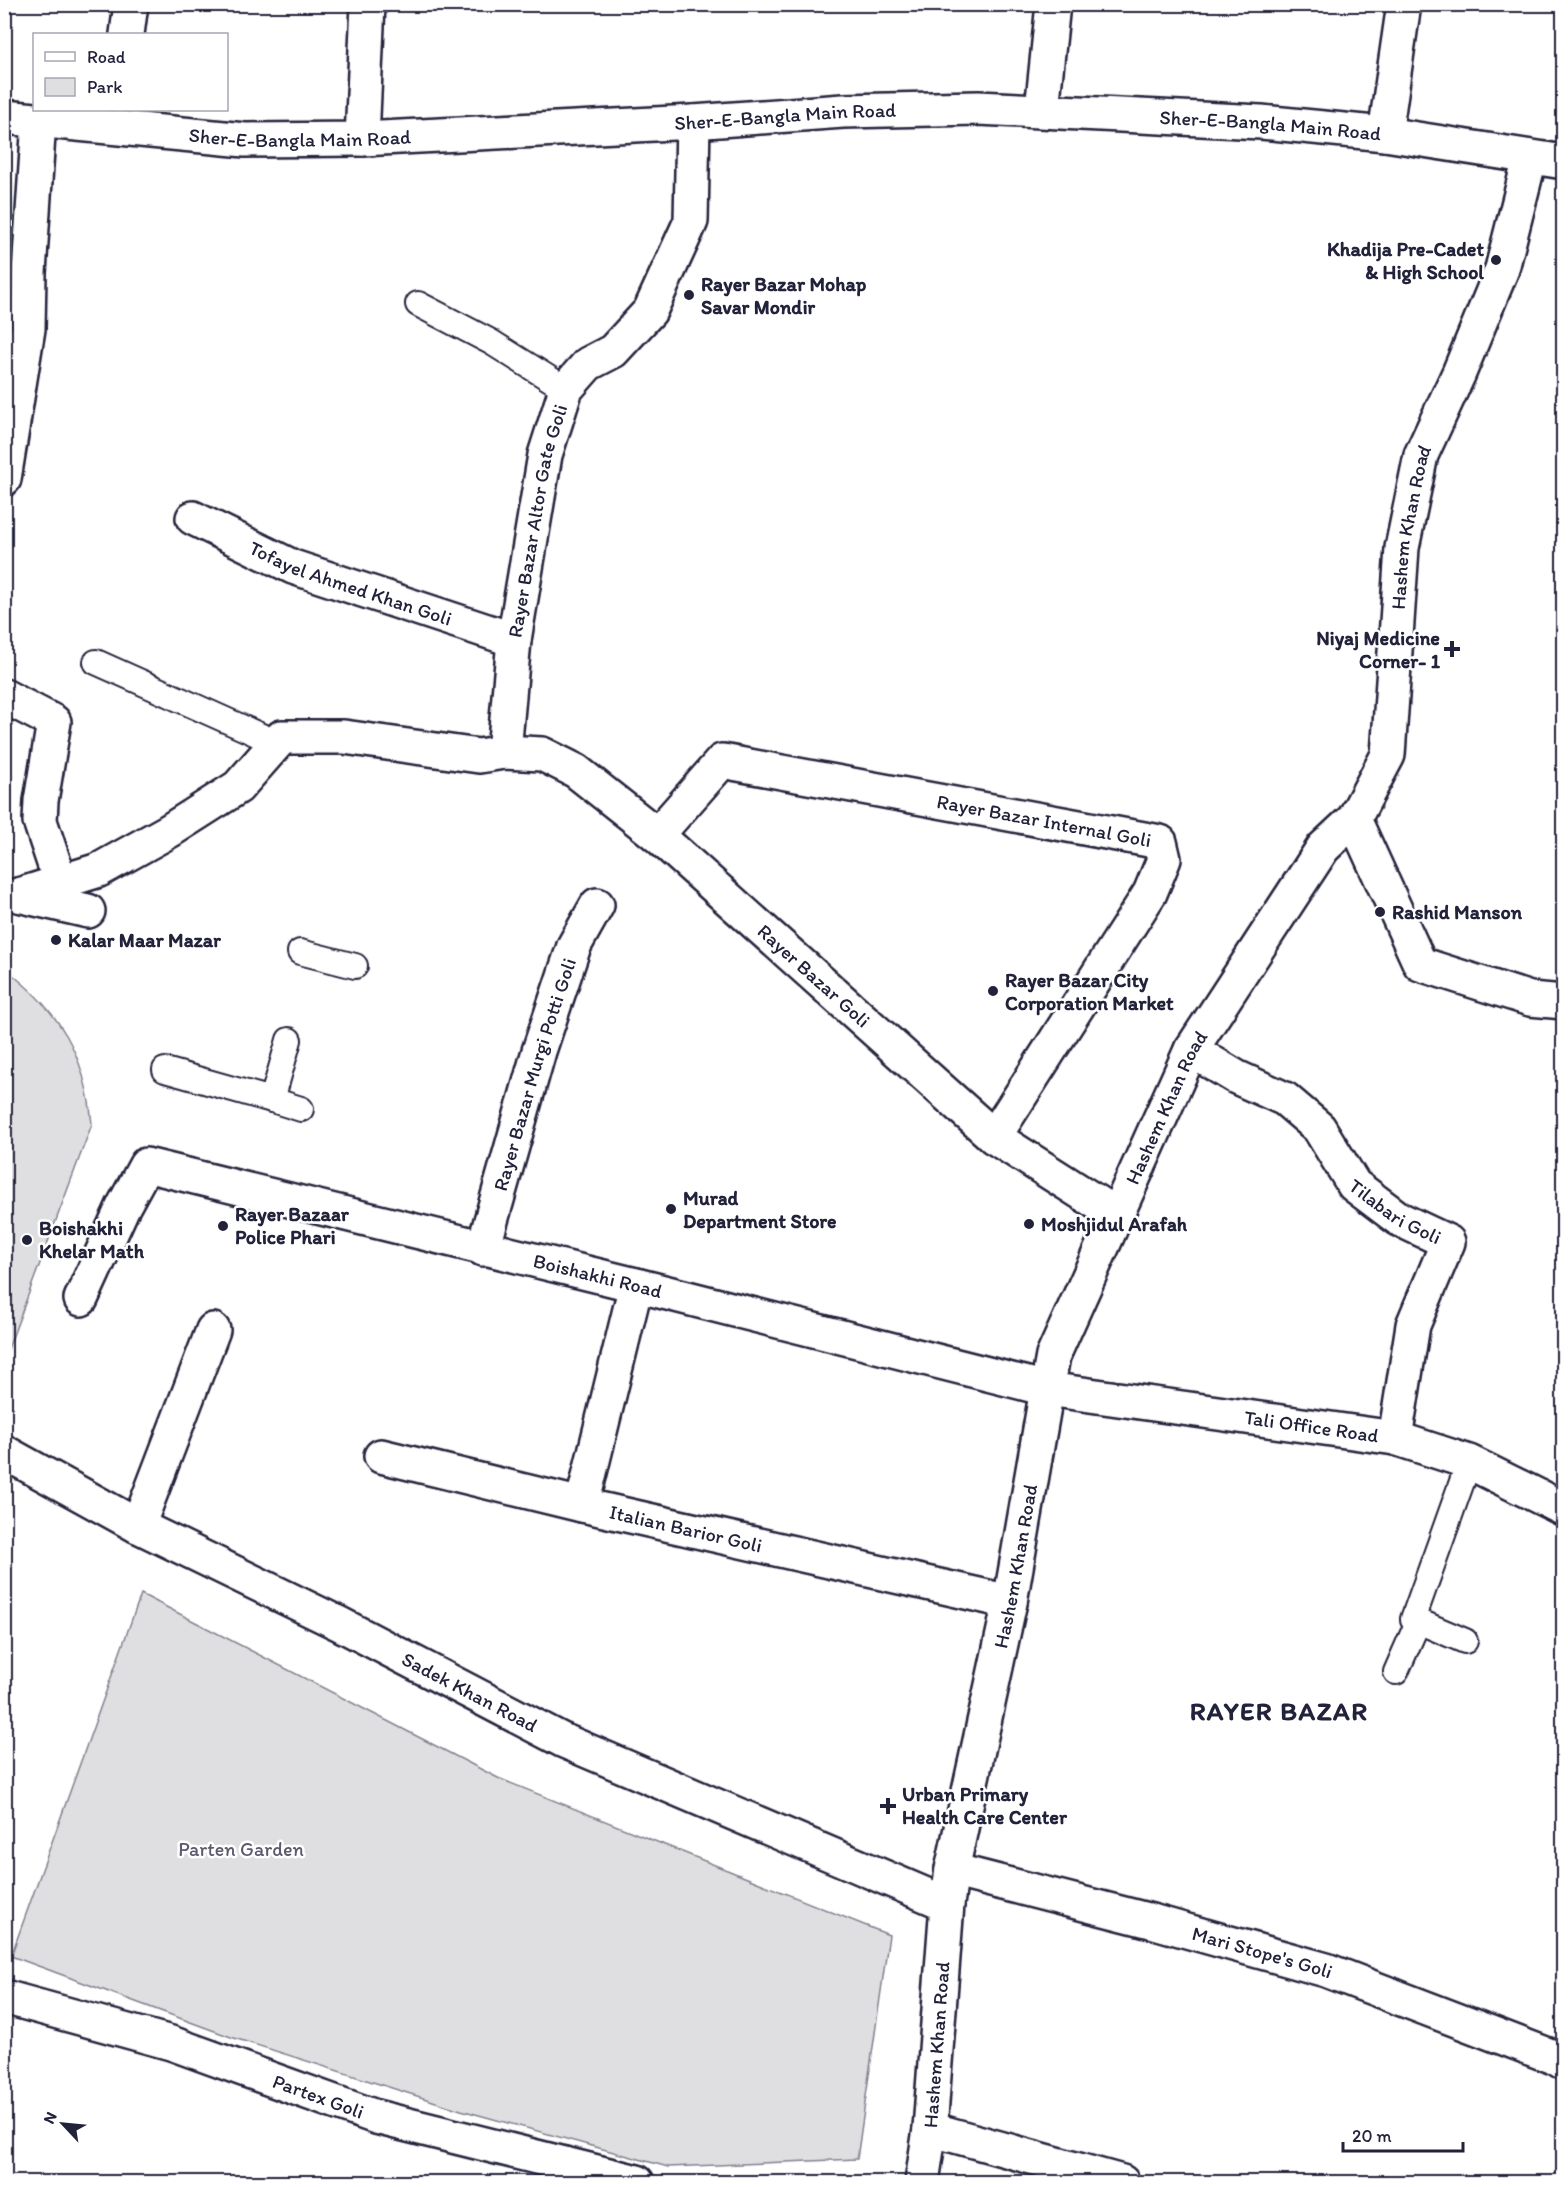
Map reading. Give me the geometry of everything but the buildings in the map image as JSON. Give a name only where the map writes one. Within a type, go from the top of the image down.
[{"type":"street","points":[[127,33],[131,4]]},
{"type":"street","points":[[362,138],[368,4]]},
{"type":"street","points":[[1042,110],[1053,4]]},
{"type":"street","points":[[1385,134],[1404,4]]},
{"type":"street","name":"Sher-E-Bangla Main Road","points":[[4,117],[39,120],[118,119],[245,140],[362,138],[693,122],[843,111],[978,108],[1261,122],[1385,134],[1563,162]]},
{"type":"street","points":[[4,479],[28,329],[29,273],[39,120]]},
{"type":"street","name":"Rayer Bazar Altor Gate Goli","points":[[504,752],[514,640],[544,455],[566,389],[588,364],[613,351],[650,311],[691,221],[693,122]]},
{"type":"street","name":"Hashem Khan Road","points":[[922,2182],[930,2129],[947,1904],[952,1870],[1010,1602],[1053,1356],[1191,1050],[1323,848],[1354,819],[1388,755],[1402,548],[1421,455],[1459,373],[1502,269],[1530,158]]},
{"type":"street","name":"Tofayel Ahmed Khan Goli","points":[[193,518],[293,567],[514,640]]},
{"type":"street","points":[[4,696],[54,722],[41,801],[40,821],[60,881]]},
{"type":"street","name":"Rayer Bazar Goli","points":[[277,743],[282,737],[344,737],[479,756],[504,752],[542,754],[576,771],[657,835],[994,1137],[1118,1216]]},
{"type":"street","points":[[12,895],[99,870],[238,787],[277,743]]},
{"type":"street","name":"Rayer Bazar Internal Goli","points":[[657,835],[722,761],[1160,842],[1164,859],[1150,892],[994,1137]]},
{"type":"street","points":[[1354,819],[1419,964],[1530,999],[1563,1002]]},
{"type":"street","points":[[12,895],[88,911]]},
{"type":"street","name":"Rayer Bazar Murgi Potti Goli","points":[[483,1249],[542,1040],[574,946],[597,905]]},
{"type":"street","name":"Tilabari Goli","points":[[1191,1050],[1236,1077],[1285,1099],[1319,1128],[1354,1185],[1399,1219],[1448,1242],[1413,1325],[1395,1438]]},
{"type":"street","name":"Boishakhi Road","points":[[81,1299],[123,1207],[146,1166],[636,1285],[1047,1389]]},
{"type":"street","name":"Italian Barior Goli","points":[[636,1285],[582,1505],[1010,1602]]},
{"type":"street","points":[[138,1526],[213,1330]]},
{"type":"street","name":"Tali Office Road","points":[[1047,1389],[1395,1438],[1469,1462],[1563,1509]]},
{"type":"street","name":"Sadek Khan Road","points":[[4,1452],[138,1526],[340,1624],[562,1740],[947,1904]]},
{"type":"street","points":[[381,1456],[582,1505]]},
{"type":"street","name":"Mari Stope's Goli","points":[[952,1870],[1326,1970],[1556,2058],[1563,2063]]},
{"type":"street","name":"Partex Goli","points":[[4,1997],[171,2043],[376,2117],[637,2182]]},
{"type":"street","points":[[930,2129],[1122,2182]]},
{"type":"lane","points":[[418,304],[491,342],[566,389]]},
{"type":"lane","points":[[96,662],[277,743]]},
{"type":"lane","points":[[300,952],[355,966]]},
{"type":"lane","points":[[272,1100],[289,1040]]},
{"type":"lane","points":[[165,1070],[301,1109]]},
{"type":"lane","points":[[1465,1641],[1413,1619],[1469,1462]]},
{"type":"lane","points":[[1396,1672],[1418,1622]]},
{"type":"green space","name":"Boishakhi Khelar Math","points":[[4,968],[40,1001],[55,1018],[66,1036],[83,1076],[92,1124],[5,1357]]},
{"type":"green space","name":"Parten Garden","points":[[141,1594],[498,1778],[889,1935],[857,2159],[668,2167],[461,2110],[231,2037],[11,1956]]},
{"type":"place","name":"Khadija Pre-Cadet & High School","points":[[1496,260]]},
{"type":"place","name":"Rayer Bazar Mohap Savar Mondir","points":[[689,295]]},
{"type":"place","name":"Niyaj Medicine Corner- 1","points":[[1452,649]]},
{"type":"place","name":"Rashid Manson","points":[[1380,912]]},
{"type":"place","name":"Kalar Maar Mazar","points":[[56,940]]},
{"type":"place","name":"Rayer Bazar City Corporation Market","points":[[993,991]]},
{"type":"place","name":"Murad Department Store","points":[[671,1209]]},
{"type":"place","name":"Moshjidul Arafah","points":[[1029,1224]]},
{"type":"place","name":"Rayer Bazaar Police Phari","points":[[223,1226]]},
{"type":"place","name":"Boishakhi Khelar Math","points":[[27,1240]]},
{"type":"place","name":"Urban Primary Health Care Center","points":[[888,1806]]},
{"type":"district","name":"RAYER BAZAR","points":[[1279,1711]]}]
